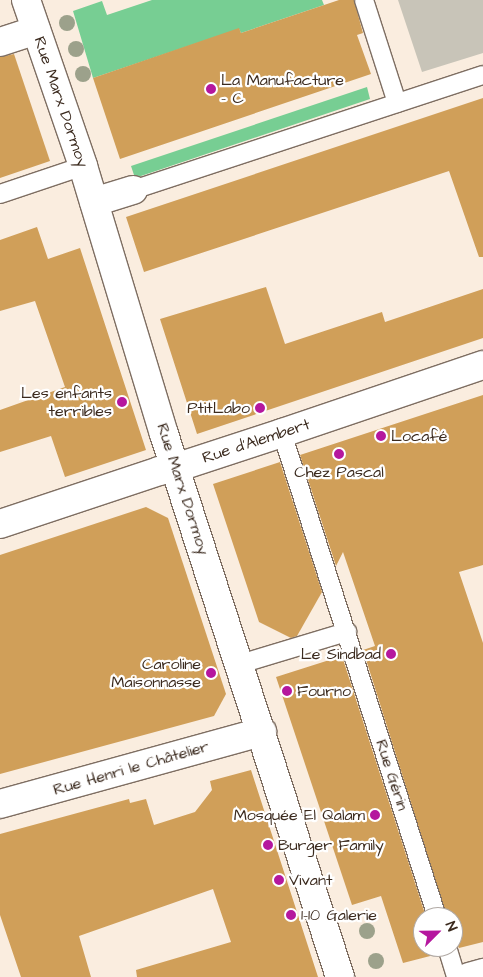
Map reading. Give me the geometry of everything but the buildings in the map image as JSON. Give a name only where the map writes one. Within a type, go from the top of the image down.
[{"type":"street","name":"Rue Marx Dormoy","points":[[26,0],[83,166],[175,468],[340,977]]},
{"type":"street","points":[[0,42],[36,30]]},
{"type":"street","points":[[94,202],[133,190]]},
{"type":"street","name":"Rue d'Alembert","points":[[0,524],[159,471],[175,468],[282,433],[483,365]]},
{"type":"street","name":"Rue Henri le Châtelier","points":[[0,804],[262,732]]},
{"type":"street","points":[[469,977],[483,973]]},
{"type":"lane","points":[[364,0],[397,103]]},
{"type":"lane","points":[[133,190],[483,75]]},
{"type":"lane","points":[[0,194],[83,166]]},
{"type":"lane","name":"Rue Gérin","points":[[282,433],[434,907]]},
{"type":"lane","points":[[240,664],[346,632]]},
{"type":"lane","points":[[450,957],[456,977]]},
{"type":"shaded area","points":[[398,0],[483,0],[483,53],[422,72]]},
{"type":"green space","points":[[152,0],[322,0],[324,5],[241,33],[239,29],[93,78],[73,11],[102,1],[107,15]]},
{"type":"green space","points":[[367,87],[370,99],[135,178],[131,166]]},
{"type":"place","name":"La Manufacture - C","points":[[211,89]]},
{"type":"place","name":"Les enfants terribles","points":[[122,402]]},
{"type":"place","name":"PtitLabo","points":[[260,408]]},
{"type":"place","name":"Locafé","points":[[381,436]]},
{"type":"place","name":"Chez Pascal","points":[[339,454]]},
{"type":"place","name":"Le Sindbad","points":[[391,654]]},
{"type":"place","name":"Caroline Maisonnasse","points":[[211,673]]},
{"type":"place","name":"Fourno","points":[[287,691]]},
{"type":"place","name":"Mosquée El Qalam","points":[[375,815]]},
{"type":"place","name":"Burger Family","points":[[268,845]]},
{"type":"place","name":"Vivant","points":[[279,880]]},
{"type":"place","name":"1-10 Galerie","points":[[291,915]]}]
